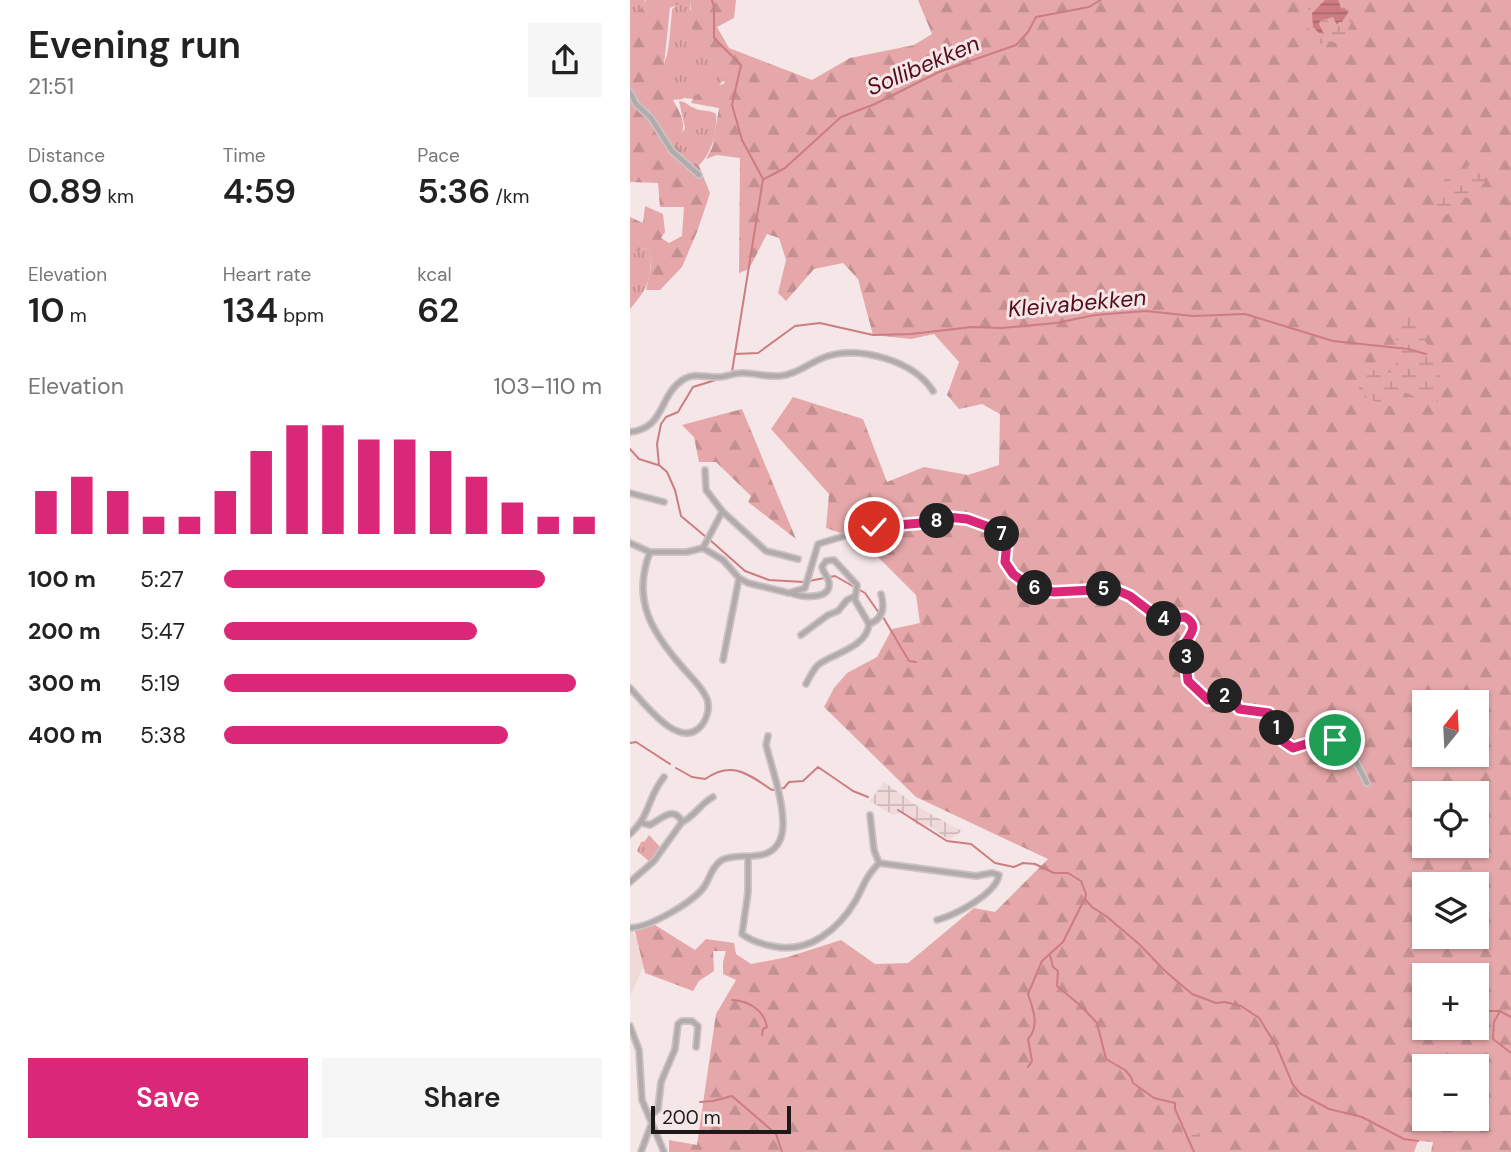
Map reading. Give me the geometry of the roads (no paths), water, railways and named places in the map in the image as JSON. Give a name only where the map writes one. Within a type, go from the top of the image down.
[{"type":"street","points":[[630,92],[672,151],[699,176]]},
{"type":"street","points":[[630,432],[651,426],[668,395],[683,380],[698,375],[725,376],[742,373],[783,376],[830,355],[875,356],[895,361],[916,373],[933,391]]},
{"type":"street","points":[[705,470],[706,489],[723,512],[766,551],[798,559]]},
{"type":"street","points":[[630,493],[664,502]]},
{"type":"street","points":[[703,548],[723,512]]},
{"type":"street","points":[[789,593],[805,587],[814,550],[821,542],[874,527],[933,522],[947,517],[967,519],[1000,531],[1007,542],[1005,562],[1013,574],[1039,590],[1054,592],[1114,589],[1130,596],[1160,619],[1181,616],[1189,619],[1194,628],[1184,645],[1186,674],[1188,681],[1205,698],[1214,700],[1228,696],[1232,697],[1239,709],[1269,713],[1284,742],[1293,748],[1309,743],[1340,741],[1349,749],[1367,783]]},
{"type":"street","points":[[630,542],[650,552],[676,553],[703,548],[723,560],[739,578],[760,588],[810,597],[827,592],[829,581],[822,567],[823,563],[836,560],[855,582],[857,605],[869,624]]},
{"type":"street","points":[[630,688],[664,724],[682,733],[698,729],[708,714],[709,706],[704,693],[659,640],[649,621],[643,586],[650,552]]},
{"type":"street","points":[[723,660],[739,578]]},
{"type":"street","points":[[869,624],[876,622],[881,616],[881,594]]},
{"type":"street","points":[[801,635],[838,611],[847,600],[855,596]]},
{"type":"street","points":[[806,684],[819,664],[838,656],[865,636],[869,624]]},
{"type":"street","points":[[630,928],[645,926],[696,896],[715,867],[724,859],[748,858],[773,849],[782,836],[782,814],[766,745],[768,736]]},
{"type":"street","points":[[630,834],[642,823],[652,794],[664,777]]},
{"type":"street","points":[[630,882],[654,861],[682,822],[702,803],[713,797]]},
{"type":"street","points":[[642,823],[650,825],[669,813],[680,817],[682,822]]},
{"type":"street","points":[[870,815],[874,850],[879,863]]},
{"type":"street","points":[[748,858],[748,892],[742,934],[761,943],[790,949],[824,937],[852,905],[865,878],[879,863]]},
{"type":"street","points":[[879,863],[976,876],[992,873],[999,875],[996,883],[967,908],[937,920]]},
{"type":"street","points":[[649,1117],[658,1109],[662,1082],[675,1049],[678,1024],[682,1021],[692,1021],[698,1026],[696,1047]]},
{"type":"street","points":[[630,1026],[639,1050],[642,1100],[664,1152]]},
{"type":"street","points":[[641,1152],[651,1124]]},
{"type":"waterway","name":"Sollibekken","points":[[712,0],[714,38],[741,65],[732,105],[742,140],[763,179],[732,372]]},
{"type":"waterway","name":"Sollibekken","points":[[764,179],[785,168],[841,117],[875,104],[939,72],[1016,45],[1028,32],[1036,17],[1089,7],[1101,0]]},
{"type":"waterway","name":"Kleivabekken","points":[[735,354],[758,353],[795,326],[820,323],[873,335],[911,334],[972,327],[1001,328],[1056,323],[1095,315],[1146,311],[1193,316],[1245,314],[1333,341],[1408,349],[1426,354]]},
{"type":"waterway","points":[[706,537],[681,516],[675,490],[667,472],[659,465],[657,444],[661,424],[666,417],[678,412],[693,387],[722,378]]},
{"type":"waterway","points":[[630,449],[639,459],[658,465]]},
{"type":"waterway","points":[[710,540],[745,571],[769,580],[804,582],[835,576],[865,593],[879,613]]},
{"type":"waterway","points":[[883,617],[909,661],[916,662]]},
{"type":"waterway","points":[[630,743],[636,742],[670,764]]},
{"type":"waterway","points":[[676,768],[692,777],[705,779],[723,770],[740,771],[772,790],[784,788],[789,782],[803,781],[818,767],[853,791],[868,797]]},
{"type":"waterway","points":[[898,810],[947,841],[971,844],[995,863],[1014,867],[1023,863],[1035,864],[1054,873],[1068,873],[1081,881],[1085,899],[1092,907],[1139,944],[1192,994],[1216,1003],[1241,1006],[1259,1018],[1277,1047],[1293,1085],[1301,1094],[1329,1109],[1362,1117],[1404,1139],[1418,1141]]},
{"type":"waterway","points":[[1028,1067],[1032,1061],[1028,1039],[1035,1023],[1028,994],[1042,961],[1063,942],[1084,900]]},
{"type":"waterway","points":[[1050,955],[1053,967],[1058,971],[1057,986],[1097,1023],[1106,1059],[1125,1070],[1133,1083],[1154,1098],[1175,1103],[1175,1109],[1194,1152]]},
{"type":"waterway","points":[[732,1000],[750,1004],[759,1011],[767,1027],[763,1029],[762,1035]]},
{"type":"waterway","points":[[1489,1011],[1500,1011],[1511,1017]]},
{"type":"waterway","points":[[1500,1011],[1494,1022],[1493,1039],[1511,1053]]},
{"type":"waterway","points":[[700,1102],[732,1096],[776,1134],[782,1152]]}]
